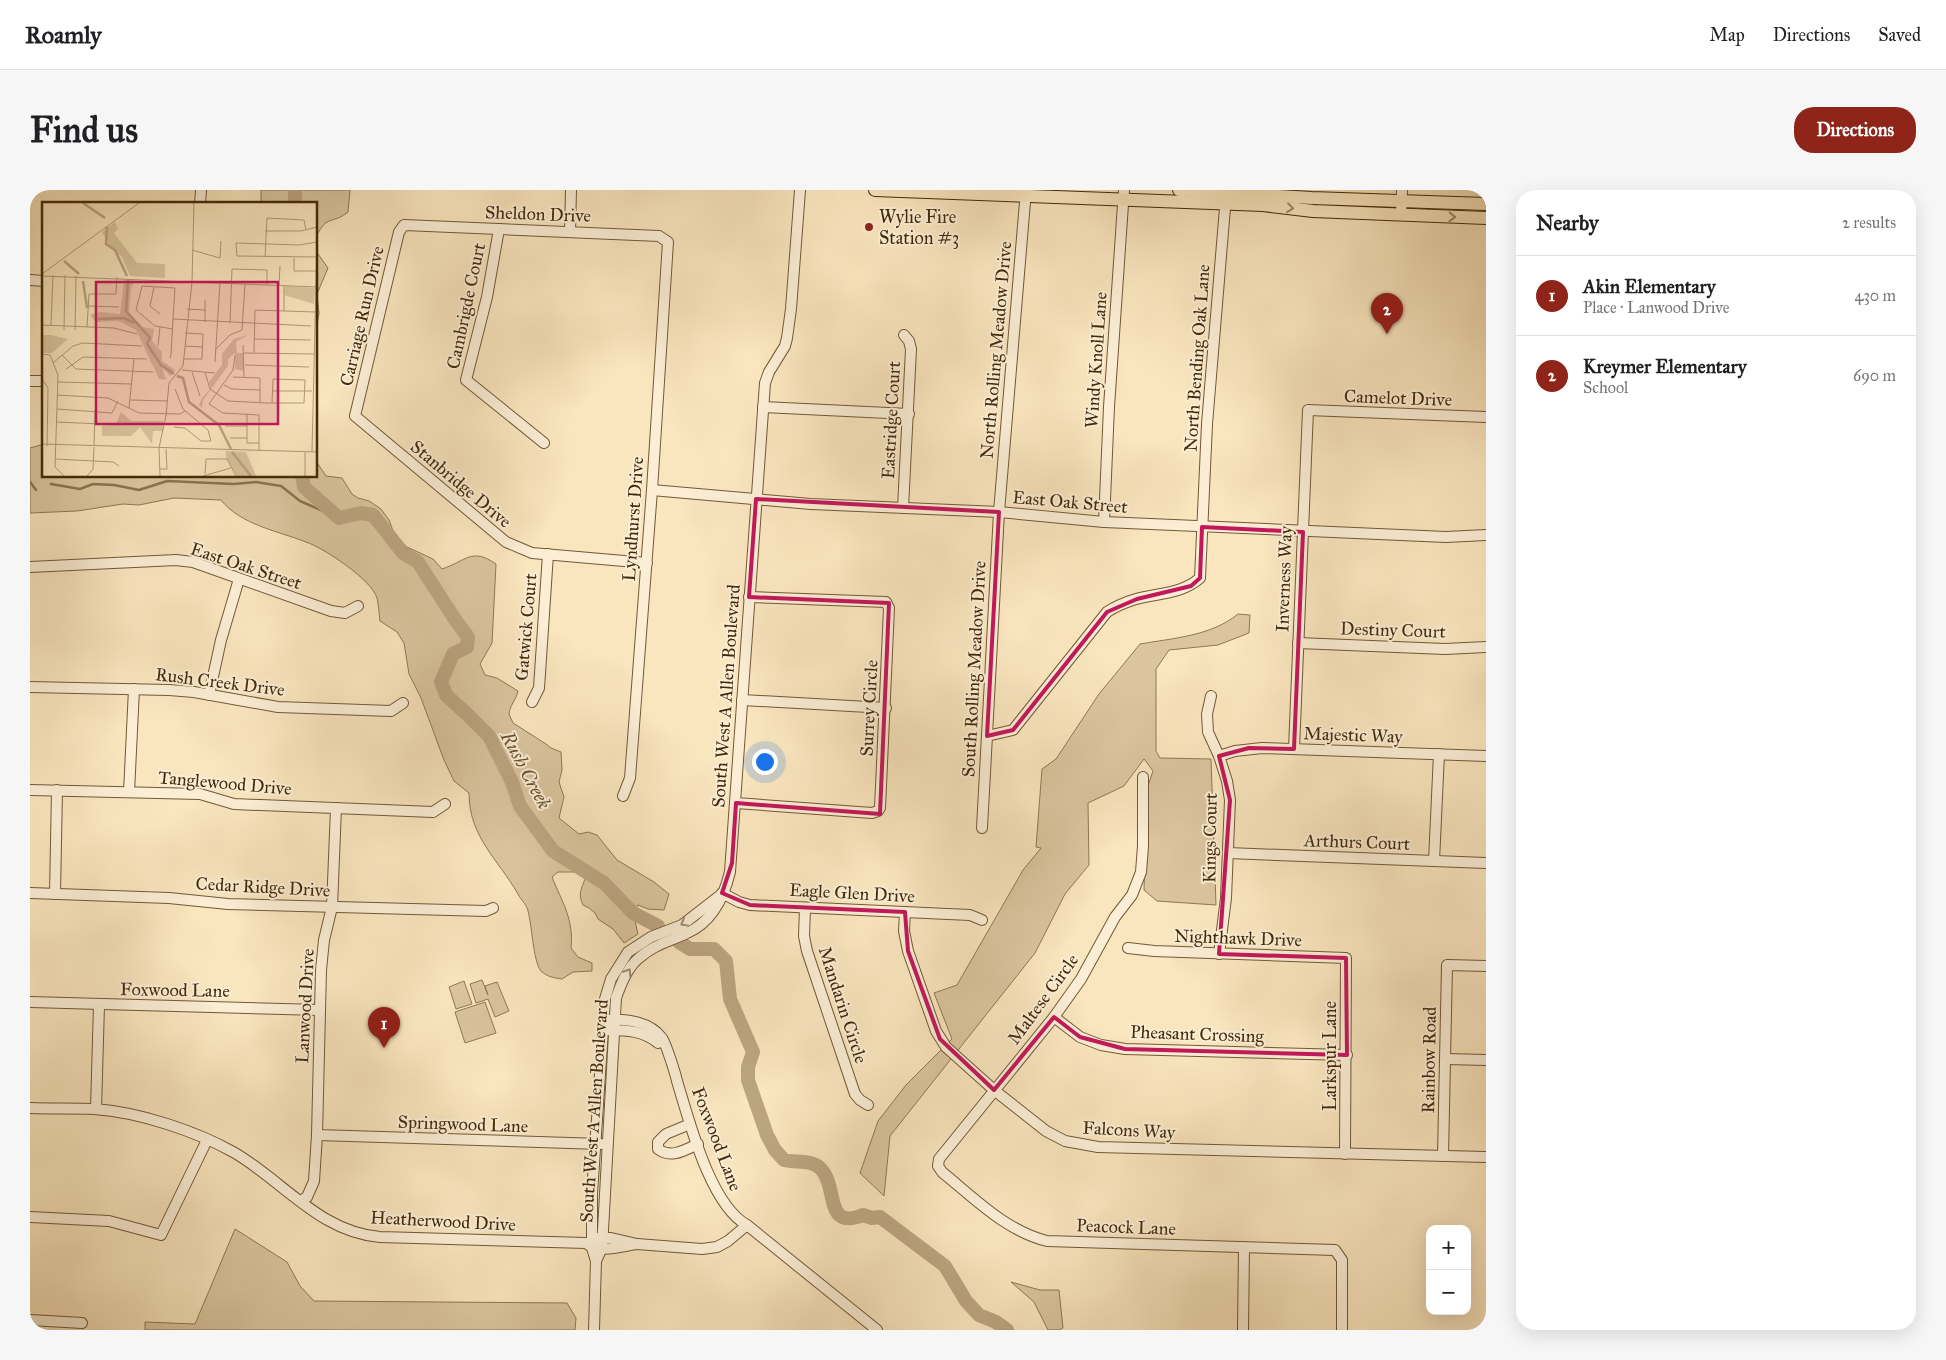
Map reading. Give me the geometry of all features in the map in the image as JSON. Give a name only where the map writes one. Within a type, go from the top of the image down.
[{"type":"main road","points":[[874,190],[1226,198],[1401,196],[1486,204]]},
{"type":"main road","points":[[1179,190],[1312,211],[1486,218]]},
{"type":"street","points":[[570,232],[571,190]]},
{"type":"street","name":"South West A Allen Boulevard","points":[[595,1243],[607,1145],[608,1025],[604,999],[611,979],[628,952],[651,936],[682,925],[722,893],[728,880],[732,863],[764,383],[785,346],[790,323],[800,190]]},
{"type":"street","name":"North Rolling Meadow Drive","points":[[999,512],[1025,193]]},
{"type":"street","name":"Windy Knoll Lane","points":[[1104,522],[1109,407],[1123,195]]},
{"type":"street","points":[[1401,196],[1401,215]]},
{"type":"street","name":"North Bending Oak Lane","points":[[987,736],[1014,730],[1107,612],[1121,604],[1137,599],[1174,592],[1191,586],[1200,578],[1207,424],[1226,198]]},
{"type":"street","name":"Sheldon Drive","points":[[404,225],[659,236],[668,242]]},
{"type":"street","name":"Carriage Run Drive","points":[[354,416],[399,232],[404,225]]},
{"type":"street","name":"Cambrigde Court","points":[[499,229],[487,297],[466,380],[544,444]]},
{"type":"street","name":"Lyndhurst Drive","points":[[623,796],[630,778],[652,490],[668,242]]},
{"type":"street","name":"Eastridge Court","points":[[904,335],[909,341],[911,349],[904,508]]},
{"type":"street","points":[[763,407],[909,414]]},
{"type":"street","name":"Camelot Drive","points":[[1308,410],[1486,417]]},
{"type":"street","name":"Inverness Way","points":[[1294,749],[1308,410]]},
{"type":"street","name":"Stanbridge Drive","points":[[354,416],[506,542],[532,553],[646,563]]},
{"type":"street","name":"East Oak Street","points":[[652,490],[811,504],[999,512],[1104,522],[1446,537],[1486,535]]},
{"type":"street","name":"South Rolling Meadow Drive","points":[[982,828],[999,512]]},
{"type":"street","name":"Gatwick Court","points":[[532,702],[539,688],[548,554]]},
{"type":"street","name":"East Oak Street","points":[[30,567],[176,560],[193,562],[331,611],[345,613],[358,606]]},
{"type":"street","points":[[209,695],[238,578]]},
{"type":"street","name":"Surrey Circle","points":[[736,803],[872,813],[880,808],[890,616],[886,602],[749,597]]},
{"type":"street","name":"Destiny Court","points":[[1298,643],[1445,649],[1486,646]]},
{"type":"street","name":"Rush Creek Drive","points":[[30,687],[169,690],[278,707],[391,711],[403,703]]},
{"type":"street","points":[[129,792],[134,689]]},
{"type":"street","name":"Kings Court","points":[[1211,696],[1208,732],[1227,780],[1230,800],[1226,898],[1219,954]]},
{"type":"street","points":[[742,700],[886,708]]},
{"type":"street","name":"Majestic Way","points":[[1219,756],[1249,748],[1486,756]]},
{"type":"street","points":[[1434,861],[1438,754]]},
{"type":"street","name":"Maltese Circle","points":[[938,1166],[939,1159],[1054,1017],[1082,979],[1115,916],[1132,895],[1141,872],[1143,777]]},
{"type":"street","name":"Tanglewood Drive","points":[[30,790],[200,794],[234,804],[432,812],[445,804]]},
{"type":"street","points":[[55,894],[57,790]]},
{"type":"street","name":"Lanwood Drive","points":[[301,1201],[306,1198],[314,1182],[321,970],[324,940],[332,906],[336,808]]},
{"type":"street","name":"Arthurs Court","points":[[1228,853],[1486,863]]},
{"type":"street","name":"Cedar Ridge Drive","points":[[30,893],[169,898],[228,904],[486,911],[493,908]]},
{"type":"street","name":"Eagle Glen Drive","points":[[722,893],[739,902],[750,905],[970,915],[982,920]]},
{"type":"street","name":"Mandarin Circle","points":[[805,908],[804,936],[808,951],[856,1094],[868,1106]]},
{"type":"street","name":"Falcons Way","points":[[905,912],[904,931],[908,951],[940,1039],[952,1054],[994,1090],[1046,1131],[1065,1141],[1086,1146],[1486,1157]]},
{"type":"street","name":"Nighthawk Drive","points":[[1128,948],[1219,954],[1346,958]]},
{"type":"street","name":"Larkspur Lane","points":[[1345,1154],[1346,958]]},
{"type":"street","name":"Rainbow Road","points":[[1443,1156],[1448,965],[1486,966]]},
{"type":"street","name":"Foxwood Lane","points":[[30,1002],[320,1010]]},
{"type":"street","points":[[96,1109],[99,1005]]},
{"type":"street","name":"Pheasant Crossing","points":[[1054,1017],[1080,1037],[1101,1045],[1125,1049],[1346,1055]]},
{"type":"street","name":"Foxwood Lane","points":[[608,1025],[632,1021],[642,1024],[662,1038],[690,1124],[710,1175],[727,1208],[739,1221],[747,1225],[877,1330]]},
{"type":"street","points":[[594,1330],[596,1261],[595,1144],[608,1025]]},
{"type":"street","points":[[1446,1058],[1486,1060]]},
{"type":"street","name":"Heatherwood Drive","points":[[30,1108],[96,1109],[161,1123],[207,1140],[233,1152],[257,1168],[315,1214],[334,1225],[359,1234],[637,1244],[702,1249],[717,1247],[728,1241],[747,1225]]},
{"type":"street","points":[[690,1124],[666,1134],[658,1142],[658,1149],[670,1154],[698,1144]]},
{"type":"street","name":"Springwood Lane","points":[[317,1135],[607,1145]]},
{"type":"street","points":[[30,1217],[109,1221],[161,1234],[207,1140]]},
{"type":"street","name":"Peacock Lane","points":[[938,1166],[942,1172],[1007,1224],[1038,1239],[1056,1242],[1331,1249],[1338,1253],[1342,1260],[1342,1330]]},
{"type":"street","points":[[1243,1330],[1244,1247]]},
{"type":"street","points":[[30,1320],[82,1323]]},
{"type":"highlighted area","points":[[756,499],[999,512],[987,736],[1013,730],[1107,612],[1137,599],[1191,586],[1200,578],[1202,527],[1303,532],[1294,749],[1249,748],[1219,756],[1230,800],[1219,954],[1346,958],[1347,1055],[1125,1049],[1080,1037],[1054,1017],[994,1090],[940,1039],[908,951],[905,912],[750,905],[722,893],[732,863],[736,803],[880,814],[889,603],[749,597]]},
{"type":"shaded area","points":[[261,190],[350,190],[348,212],[327,222],[318,234],[318,202],[261,202]]},
{"type":"shaded area","points":[[318,254],[328,268],[318,292]]},
{"type":"shaded area","points":[[42,445],[42,478],[318,478],[318,464],[326,476],[342,478],[352,494],[369,501],[381,509],[389,520],[395,536],[407,547],[433,559],[442,569],[475,556],[481,556],[496,564],[492,643],[480,664],[485,675],[497,678],[518,691],[509,714],[513,723],[551,748],[561,752],[562,770],[559,782],[564,797],[559,818],[579,834],[588,832],[597,835],[617,860],[654,882],[669,894],[664,910],[648,909],[638,905],[633,913],[638,934],[624,943],[613,929],[598,919],[595,913],[583,905],[580,895],[585,879],[577,872],[558,872],[552,877],[569,919],[571,948],[578,957],[592,963],[592,971],[573,972],[562,979],[543,973],[536,959],[527,909],[479,835],[470,809],[469,793],[454,781],[444,760],[421,698],[409,674],[404,643],[397,632],[380,621],[377,598],[366,582],[314,545],[249,521],[229,509],[221,500],[174,498],[139,505],[123,504],[77,511],[30,513],[30,448]]},
{"type":"shaded area","points":[[1238,614],[1250,615],[1249,633],[1218,645],[1169,650],[1156,669],[1156,751],[1160,758],[1211,759],[1216,905],[1157,901],[1144,890],[1147,789],[1153,771],[1144,759],[1124,786],[1088,803],[1089,865],[1065,894],[1035,953],[890,1136],[884,1196],[860,1173],[878,1121],[906,1085],[952,1039],[934,993],[957,985],[1023,870],[1041,848],[1036,847],[1042,769],[1056,759],[1099,694],[1140,644],[1204,632]]},
{"type":"shaded area","points":[[482,980],[488,995],[485,986],[497,982],[509,1011],[495,1017],[488,999],[476,1003],[470,984]]},
{"type":"shaded area","points":[[464,981],[472,1004],[456,1009],[449,987]]},
{"type":"shaded area","points":[[485,1002],[496,1033],[465,1043],[455,1012]]},
{"type":"shaded area","points":[[235,1229],[287,1262],[300,1286],[314,1301],[567,1303],[576,1318],[575,1330],[145,1330],[145,1322],[195,1324]]},
{"type":"shaded area","points":[[1011,1282],[1040,1290],[1059,1290],[1063,1328],[1048,1330],[1034,1302]]},
{"type":"waterway","name":"Rush Creek","points":[[295,190],[295,202]]},
{"type":"waterway","name":"Rush Creek","points":[[302,478],[304,487],[339,518],[361,513],[373,515],[403,553],[418,562],[468,637],[467,647],[453,654],[441,682],[446,695],[489,736],[512,782],[520,806],[553,851],[604,883],[633,913],[658,926]]},
{"type":"waterway","points":[[51,484],[80,489],[93,484],[114,485],[139,490],[167,481],[234,484],[256,482],[281,486],[300,501],[339,518]]},
{"type":"waterway","points":[[30,482],[36,490]]},
{"type":"waterway","name":"Rush Creek","points":[[679,942],[690,949],[714,949],[726,961],[730,999],[753,1052],[748,1067],[748,1080],[767,1135],[775,1150],[784,1160],[812,1163],[820,1168],[826,1176],[837,1212],[842,1217],[850,1218],[863,1215],[872,1218],[880,1217],[945,1266],[966,1301],[979,1315],[996,1322],[1007,1330]]},
{"type":"place","name":"Wylie Fire Station #3","points":[[869,227]]},
{"type":"place","name":"Kreymer Elementary","points":[[1387,334]]},
{"type":"place","name":"Akin Elementary","points":[[384,1048]]}]
